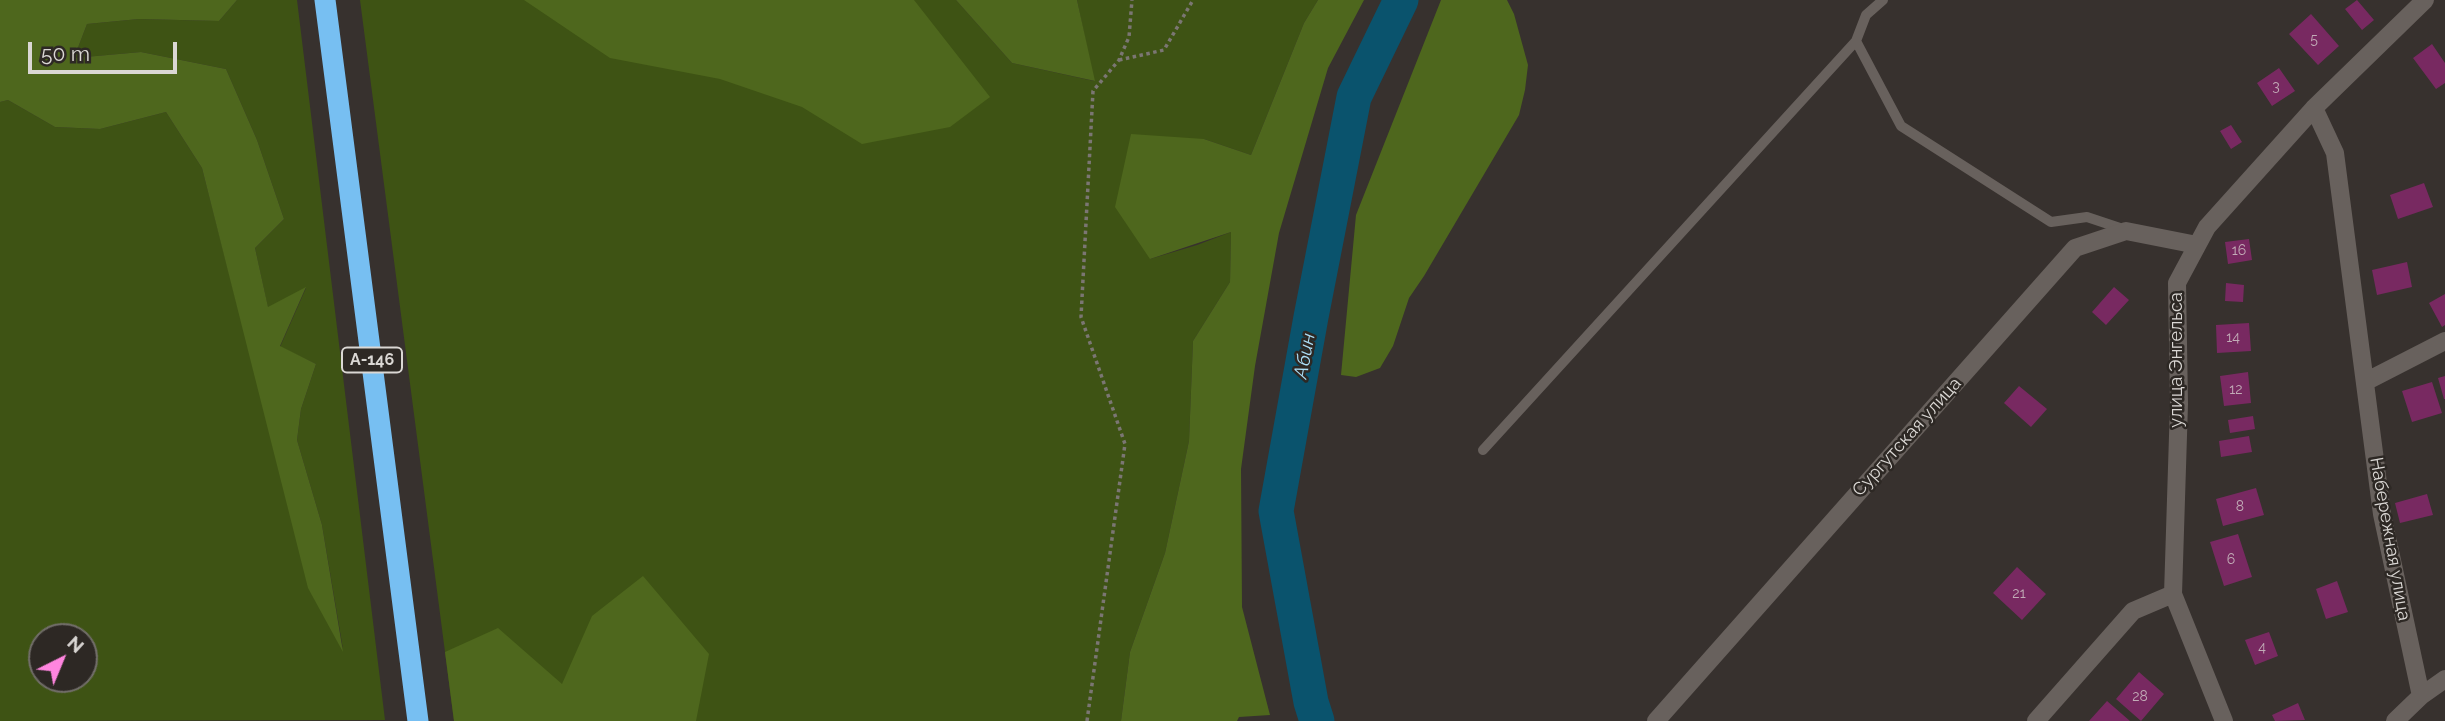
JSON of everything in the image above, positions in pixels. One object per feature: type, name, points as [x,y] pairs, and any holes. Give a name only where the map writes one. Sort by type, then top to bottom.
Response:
[{"type":"highway","name":"А-146","points":[[325,0],[418,721]]},
{"type":"street","name":"улица Энгельса","points":[[2224,721],[2173,594],[2179,404],[2177,283],[2207,227],[2314,108],[2425,0]]},
{"type":"street","name":"Набережная улица","points":[[2314,108],[2335,153],[2382,514],[2421,696]]},
{"type":"street","name":"Сургутская улица","points":[[1656,721],[2075,248],[2126,231],[2197,245]]},
{"type":"street","points":[[2365,382],[2445,341]]},
{"type":"street","points":[[2036,721],[2133,611],[2173,594]]},
{"type":"street","points":[[2403,718],[2421,696],[2445,680]]},
{"type":"lane","points":[[1483,450],[1856,41],[1866,15],[1883,0]]},
{"type":"lane","points":[[1856,41],[1901,126],[2051,222],[2087,217],[2126,231]]},
{"type":"path","points":[[1087,721],[1125,444],[1081,317],[1093,91],[1119,60],[1129,37],[1132,0]]},
{"type":"path","points":[[1119,60],[1164,50],[1193,0]]},
{"type":"green space","points":[[0,0],[237,0],[219,21],[139,19],[87,24],[74,58],[141,52],[226,69],[257,140],[284,219],[255,248],[268,307],[306,287],[280,346],[316,364],[301,409],[297,440],[322,525],[343,652],[308,588],[202,168],[166,112],[100,129],[55,127],[8,100],[0,102]]},
{"type":"green space","points":[[237,0],[297,0],[385,720],[0,721],[0,102],[8,100],[55,127],[100,129],[166,112],[202,168],[237,304],[343,649],[322,525],[297,440],[301,409],[316,364],[280,347],[306,288],[268,308],[255,248],[284,219],[257,140],[226,69],[141,52],[74,58],[87,24],[139,19],[219,21]]},
{"type":"green space","points":[[360,0],[956,0],[1012,63],[1094,81],[1077,0],[1318,0],[1304,23],[1251,155],[1204,139],[1150,259],[1231,232],[1230,282],[1193,341],[1189,441],[1165,553],[1130,652],[1121,721],[454,721]]},
{"type":"green space","points":[[524,0],[914,0],[990,97],[950,127],[862,144],[802,107],[720,79],[610,58]]},
{"type":"green space","points":[[956,0],[1077,0],[1095,81],[1012,63]]},
{"type":"green space","points":[[1318,0],[1364,0],[1328,68],[1279,233],[1255,366],[1241,469],[1242,607],[1270,715],[1239,717],[1237,721],[1121,721],[1130,652],[1165,553],[1189,441],[1193,341],[1230,282],[1231,232],[1150,259],[1115,207],[1131,134],[1204,139],[1251,155],[1304,23]]},
{"type":"green space","points":[[1441,0],[1507,0],[1514,14],[1528,65],[1519,115],[1409,298],[1393,346],[1380,368],[1356,377],[1341,375],[1356,215]]},
{"type":"green space","points":[[643,576],[709,654],[696,721],[454,721],[445,652],[498,628],[562,684],[592,616]]},
{"type":"building","points":[[2357,0],[2374,20],[2362,30],[2345,9]]},
{"type":"building","points":[[2311,14],[2339,46],[2318,65],[2289,34]]},
{"type":"building","points":[[2432,44],[2445,63],[2445,83],[2436,89],[2413,58]]},
{"type":"building","points":[[2279,68],[2295,91],[2272,106],[2257,83]]},
{"type":"building","points":[[2231,125],[2242,142],[2231,149],[2220,131]]},
{"type":"building","points":[[2424,183],[2433,207],[2398,219],[2390,195]]},
{"type":"building","points":[[2249,239],[2252,260],[2228,264],[2225,242]]},
{"type":"building","points":[[2407,262],[2412,287],[2377,295],[2372,270]]},
{"type":"building","points":[[2226,283],[2244,285],[2243,302],[2225,301]]},
{"type":"building","points":[[2114,287],[2129,300],[2106,325],[2092,312]]},
{"type":"building","points":[[2445,294],[2445,325],[2442,327],[2429,303]]},
{"type":"building","points":[[2249,323],[2251,351],[2217,353],[2216,325]]},
{"type":"building","points":[[2248,372],[2251,403],[2224,406],[2220,376]]},
{"type":"building","points":[[2445,376],[2445,399],[2444,399],[2438,378]]},
{"type":"building","points":[[2432,382],[2442,413],[2412,422],[2402,391]]},
{"type":"building","points":[[2019,386],[2047,409],[2031,427],[2004,403]]},
{"type":"building","points":[[2253,416],[2255,429],[2230,433],[2228,420]]},
{"type":"building","points":[[2249,436],[2252,452],[2221,457],[2219,441]]},
{"type":"building","points":[[2256,488],[2264,515],[2223,526],[2216,499]]},
{"type":"building","points":[[2427,494],[2433,515],[2400,523],[2395,503]]},
{"type":"building","points":[[2238,534],[2252,577],[2224,586],[2210,542]]},
{"type":"building","points":[[2017,567],[2046,594],[2022,620],[1993,593]]},
{"type":"building","points":[[2337,581],[2348,612],[2326,619],[2316,589]]},
{"type":"building","points":[[2269,632],[2278,656],[2255,665],[2245,640]]},
{"type":"building","points":[[2139,672],[2164,694],[2141,721],[2116,699]]},
{"type":"building","points":[[2107,701],[2130,721],[2089,721]]},
{"type":"building","points":[[2298,703],[2305,720],[2275,721],[2272,715]]},
{"type":"waterway","name":"Абин","points":[[1317,721],[1311,702],[1276,511],[1354,97],[1401,0]]}]
